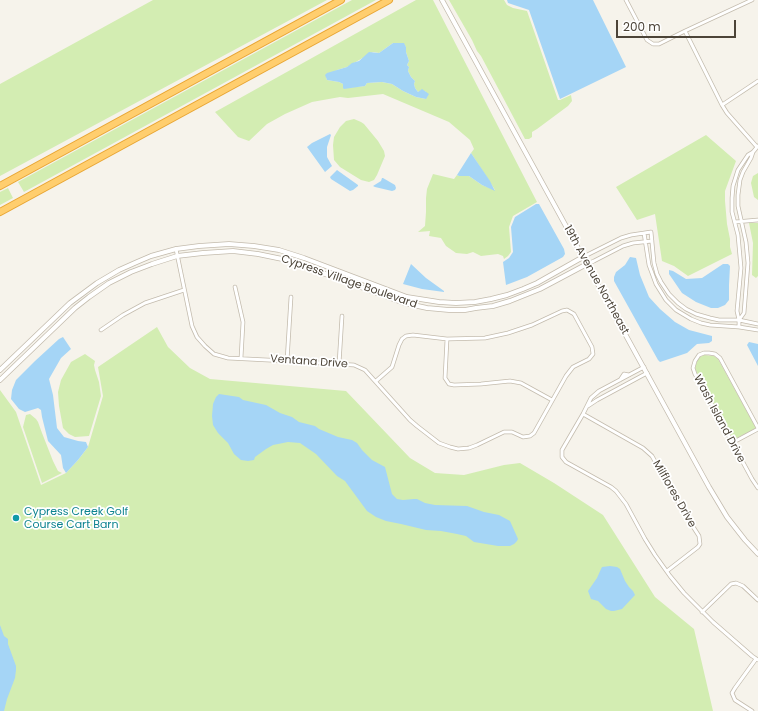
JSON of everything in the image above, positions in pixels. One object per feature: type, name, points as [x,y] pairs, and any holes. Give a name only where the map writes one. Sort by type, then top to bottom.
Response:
[{"type":"highway","points":[[0,186],[341,0]]},
{"type":"highway","points":[[0,212],[389,0]]},
{"type":"street","name":"19th Avenue Northeast","points":[[442,0],[709,487],[721,508],[758,554]]},
{"type":"street","points":[[626,0],[647,40],[653,44],[659,44],[752,0]]},
{"type":"street","points":[[685,31],[727,113],[758,146],[742,162],[735,179],[732,198],[732,212],[738,235],[741,268],[738,311],[740,320],[739,327]]},
{"type":"street","points":[[722,105],[758,81]]},
{"type":"street","points":[[740,320],[744,313],[748,263],[746,242],[738,206],[738,195],[740,180],[753,152]]},
{"type":"street","points":[[735,179],[740,180]]},
{"type":"street","points":[[735,222],[758,220]]},
{"type":"street","points":[[583,257],[621,238],[651,232],[654,263],[660,282],[678,303],[696,314],[710,318],[719,320],[740,320],[758,324]]},
{"type":"street","points":[[644,233],[649,265],[656,284],[662,295],[673,307],[684,315],[701,323],[758,330]]},
{"type":"street","points":[[587,264],[622,246],[652,241]]},
{"type":"street","name":"Cypress Village Boulevard","points":[[0,370],[70,303],[97,283],[119,270],[144,259],[176,249],[229,244],[280,250],[407,297],[456,303],[491,299],[517,291],[537,283],[583,257]]},
{"type":"street","name":"Ventana Drive","points":[[176,249],[192,326],[197,337],[214,354],[228,358],[354,365],[365,370],[417,426],[439,443],[458,449],[473,446],[504,432],[512,432],[523,437],[530,436],[534,433],[552,400]]},
{"type":"street","name":"Cypress Village Boulevard","points":[[0,380],[75,308],[89,297],[110,283],[131,272],[178,256],[233,251],[258,254],[287,260],[404,303],[427,308],[449,310],[464,310],[493,306],[510,301],[540,289],[587,264]]},
{"type":"street","points":[[235,287],[242,322],[241,358]]},
{"type":"street","points":[[101,330],[123,315],[145,303],[184,290]]},
{"type":"street","points":[[286,361],[291,297]]},
{"type":"street","points":[[376,381],[392,367],[399,344],[406,336],[413,335],[447,339],[485,338],[508,333],[532,325],[567,310],[574,314],[592,347],[593,354],[589,359],[573,367],[552,400],[521,383],[510,380],[481,384],[449,384],[445,378],[447,339]]},
{"type":"street","points":[[339,364],[342,316]]},
{"type":"street","name":"Wash Island Drive","points":[[758,428],[720,358],[715,354],[709,353],[699,355],[693,368],[695,374],[758,488]]},
{"type":"street","points":[[644,367],[630,375],[624,374],[620,380],[599,391],[591,398],[562,450],[562,457],[566,462],[616,491],[626,504],[645,539],[666,571],[684,593],[713,622],[757,659],[732,693],[734,700],[752,711]]},
{"type":"street","points":[[587,407],[647,373]]},
{"type":"street","points":[[620,380],[623,386]]},
{"type":"street","points":[[613,384],[616,390]]},
{"type":"street","name":"Milflores Drive","points":[[583,414],[643,448],[652,456],[683,511],[700,536],[700,544],[698,547],[666,571]]},
{"type":"street","points":[[732,443],[758,428]]},
{"type":"street","points":[[702,612],[731,584],[736,583],[743,586],[758,600]]},
{"type":"green space","points":[[153,0],[327,0],[0,176],[0,84]]},
{"type":"green space","points":[[352,0],[376,0],[24,192],[18,182]]},
{"type":"green space","points":[[416,0],[433,0],[537,202],[513,216],[509,227],[511,252],[504,259],[503,256],[498,254],[481,256],[473,252],[467,254],[456,253],[446,246],[441,238],[429,236],[430,231],[418,232],[425,226],[427,189],[433,174],[454,179],[457,175],[469,176],[482,185],[495,190],[471,153],[474,149],[470,140],[449,122],[383,94],[348,98],[340,97],[312,102],[285,114],[267,124],[249,141],[238,137],[215,112]],"holes":[[[393,43],[403,43],[406,47],[409,61],[407,65],[409,67],[408,71],[415,81],[415,88],[418,92],[422,90],[426,92],[426,99],[416,97],[392,84],[382,82],[367,83],[365,86],[343,88],[343,84],[327,80],[326,77],[337,70],[347,67],[373,52],[379,53]]]},
{"type":"green space","points":[[449,0],[504,0],[507,5],[513,8],[527,11],[558,100],[571,95],[572,101],[568,106],[532,132],[532,137],[529,139],[525,139],[481,56]]},
{"type":"green space","points":[[354,119],[364,124],[384,151],[385,156],[377,175],[374,180],[369,182],[361,180],[340,167],[334,160],[334,137],[346,121]]},
{"type":"green space","points":[[706,135],[736,161],[725,191],[727,224],[732,254],[688,276],[674,266],[662,261],[655,214],[637,220],[616,187]]},
{"type":"green space","points":[[758,173],[758,200],[754,197],[751,183],[753,176]]},
{"type":"green space","points":[[8,188],[13,198],[0,205],[0,192]]},
{"type":"green space","points":[[749,223],[758,223],[758,276],[756,278],[752,275],[753,243]]},
{"type":"green space","points":[[157,327],[168,347],[190,368],[210,379],[346,391],[410,458],[435,473],[464,475],[504,465],[520,463],[603,515],[655,597],[694,629],[713,711],[0,711],[0,390],[16,412],[41,485],[66,473],[88,447],[103,396],[98,367]]},
{"type":"green space","points":[[85,354],[95,361],[94,365],[101,396],[89,436],[75,437],[63,428],[58,392],[61,380],[71,362]]},
{"type":"green space","points":[[704,355],[714,356],[718,359],[756,428],[733,440],[695,368],[697,361]]},
{"type":"green space","points":[[30,414],[38,422],[53,461],[58,471],[62,473],[42,483],[23,427],[26,415]]},
{"type":"water","points":[[507,0],[593,0],[626,67],[560,99],[529,10],[508,3]]},
{"type":"water","points":[[393,43],[404,43],[409,61],[407,65],[409,67],[408,71],[415,81],[415,88],[418,92],[422,89],[429,94],[426,99],[416,97],[392,84],[382,82],[367,83],[365,86],[344,89],[343,84],[327,80],[325,75],[327,73],[347,67],[352,63],[359,61],[369,52],[379,53]]},
{"type":"water","points":[[330,134],[327,147],[327,157],[332,166],[325,172],[307,147]]},
{"type":"water","points":[[471,153],[495,191],[482,185],[469,176],[457,175]]},
{"type":"water","points":[[337,170],[358,186],[350,191],[331,179],[330,177]]},
{"type":"water","points":[[382,178],[395,185],[395,190],[392,191],[373,186],[381,181]]},
{"type":"water","points":[[536,204],[539,204],[564,249],[565,254],[563,257],[527,277],[506,285],[503,262],[509,258],[513,252],[511,227],[515,217]]},
{"type":"water","points":[[630,257],[636,258],[640,275],[649,297],[660,309],[675,322],[689,330],[712,336],[712,341],[709,343],[697,344],[687,353],[660,362],[658,360],[614,281],[616,272],[625,265]]},
{"type":"water","points":[[411,264],[444,292],[422,289],[403,284]]},
{"type":"water","points":[[723,264],[728,264],[730,266],[729,300],[725,305],[718,308],[711,308],[696,302],[682,293],[669,274],[669,270],[686,279],[702,278]]},
{"type":"water","points":[[63,337],[71,349],[61,358],[49,379],[53,395],[57,428],[64,437],[86,442],[88,447],[66,473],[63,468],[61,455],[48,441],[41,410],[38,408],[25,412],[19,409],[11,399],[12,390],[16,380],[59,339]]},
{"type":"water","points":[[749,342],[758,344],[758,366],[747,345]]},
{"type":"water","points":[[219,394],[239,397],[243,400],[266,405],[280,413],[292,417],[299,422],[315,426],[338,437],[352,440],[357,443],[372,460],[385,467],[392,494],[397,499],[417,499],[425,503],[435,505],[467,506],[499,515],[510,521],[518,539],[510,546],[498,546],[474,542],[466,536],[441,531],[426,530],[386,521],[376,517],[367,511],[345,481],[337,476],[316,454],[300,443],[288,442],[273,445],[255,457],[254,460],[241,460],[234,454],[228,443],[218,433],[213,425],[213,404]]},
{"type":"water","points":[[610,566],[620,569],[625,581],[635,595],[622,609],[614,611],[606,609],[598,601],[591,599],[588,591],[597,578],[602,567]]},
{"type":"water","points":[[0,625],[4,636],[8,639],[8,644],[16,666],[15,678],[4,711],[0,711]]},
{"type":"place","name":"Cypress Creek Golf Course Cart Barn","points":[[16,518]]}]
